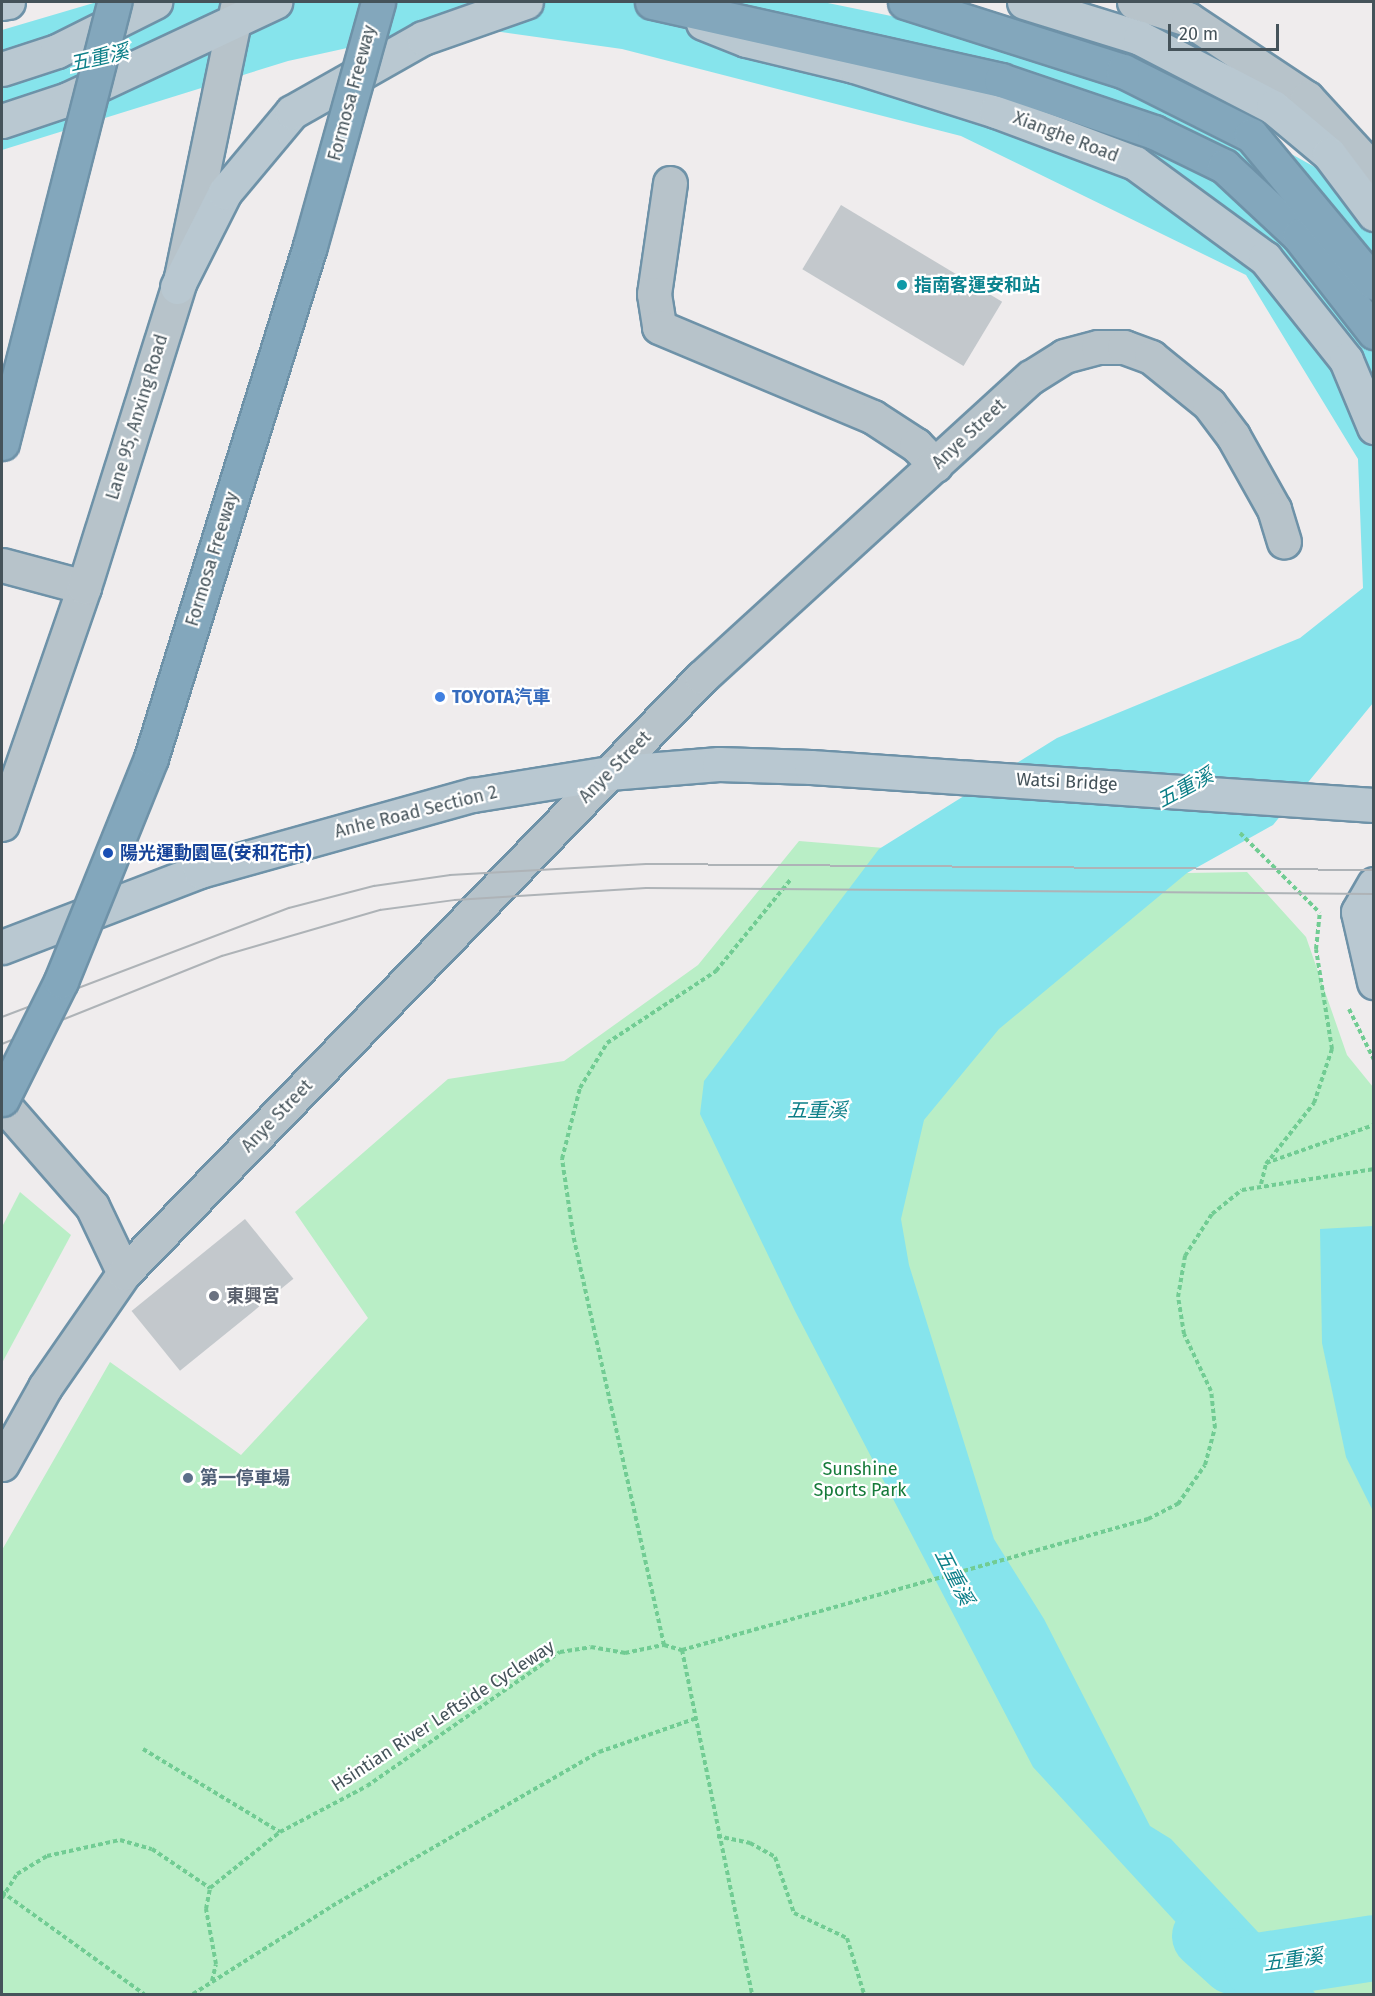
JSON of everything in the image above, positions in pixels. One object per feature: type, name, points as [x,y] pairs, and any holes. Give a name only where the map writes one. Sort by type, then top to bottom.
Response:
[{"type":"highway","points":[[2,443],[114,2]]},
{"type":"highway","name":"Formosa Freeway","points":[[2,1101],[61,981],[151,758],[310,246],[378,2]]},
{"type":"highway","points":[[651,2],[1001,80],[1110,114],[1224,166],[1313,230],[1374,283]]},
{"type":"highway","points":[[905,2],[1175,93],[1251,135],[1313,230],[1374,332]]},
{"type":"main road","points":[[2,3],[8,2]]},
{"type":"main road","points":[[2,69],[57,51],[155,2]]},
{"type":"main road","points":[[2,121],[68,99],[175,46],[236,10],[275,2]]},
{"type":"main road","points":[[177,287],[225,192],[292,112],[423,38],[526,2]]},
{"type":"main road","name":"Xianghe Road","points":[[651,2],[746,40],[854,66],[985,107],[1135,164],[1265,258],[1346,360],[1374,427]]},
{"type":"main road","points":[[1024,2],[1140,38],[1273,107],[1329,154],[1374,214]]},
{"type":"main road","name":"Anhe Road Section 2","points":[[2,947],[200,871],[473,795],[609,772],[719,764],[811,767]]},
{"type":"main road","name":"Watsi Bridge","points":[[811,767],[1366,804]]},
{"type":"main road","points":[[1374,884],[1358,912],[1374,982]]},
{"type":"street","points":[[1134,2],[1188,19],[1307,98],[1374,171]]},
{"type":"street","name":"Lane 95, Anxing Road","points":[[2,824],[84,587],[177,287],[236,10]]},
{"type":"street","points":[[670,183],[654,294],[659,327],[873,417],[916,445],[935,465]]},
{"type":"street","name":"Anye Street","points":[[2,1464],[45,1386],[124,1273],[702,677],[1031,377],[1064,356],[1124,347],[1178,374],[1209,404],[1256,474],[1284,542]]},
{"type":"street","points":[[2,565],[84,587]]},
{"type":"street","points":[[2,1101],[92,1206],[124,1273]]},
{"type":"path","points":[[1240,833],[1320,913],[1316,950],[1332,1049],[1314,1103],[1266,1164],[1261,1184]]},
{"type":"path","points":[[664,1645],[573,1234],[562,1159],[580,1088],[607,1043],[716,971],[790,879]]},
{"type":"path","points":[[1266,1164],[1374,1125]]},
{"type":"path","points":[[752,1995],[716,1836],[682,1650],[1116,1527],[1178,1504],[1205,1465],[1214,1419],[1211,1391],[1184,1334],[1178,1297],[1185,1256],[1212,1214],[1242,1190],[1261,1184],[1374,1169]]},
{"type":"path","name":"Hsintian River Leftside Cycleway","points":[[210,1888],[280,1832],[367,1786],[560,1652],[591,1647],[625,1653],[664,1645],[682,1650]]},
{"type":"path","points":[[193,1995],[212,1981],[599,1752],[694,1719]]},
{"type":"path","points":[[143,1749],[280,1832]]},
{"type":"path","points":[[716,1836],[750,1843],[775,1857],[794,1913],[847,1938],[864,1995]]},
{"type":"path","points":[[2,1899],[3,1892],[17,1874],[47,1856],[120,1840],[152,1849],[210,1888],[206,1909],[216,1964],[212,1981]]},
{"type":"path","points":[[3,1892],[144,1995]]},
{"type":"green space","name":"Sunshine Sports Park","points":[[799,841],[1187,873],[1247,872],[1306,937],[1347,1055],[1373,1087],[1373,1994],[2,1994],[2,1550],[110,1362],[241,1455],[368,1318],[295,1212],[448,1079],[564,1061],[698,965]]},
{"type":"green space","points":[[20,1192],[71,1235],[2,1363],[2,1227]]},
{"type":"water","name":"五重溪","points":[[97,2],[823,2],[1130,65],[1360,192],[1373,211],[1373,703],[1273,825],[1187,873],[999,1029],[924,1120],[901,1219],[909,1265],[994,1539],[1044,1619],[1150,1826],[1171,1839],[1316,1994],[1242,1994],[1033,1767],[795,1311],[700,1114],[704,1081],[879,849],[1057,738],[1300,638],[1363,588],[1358,459],[1246,275],[961,136],[622,49],[452,25],[288,61],[2,150],[2,30]]},
{"type":"water","points":[[1374,1226],[1373,1511],[1346,1457],[1322,1343],[1320,1229]]},
{"type":"building","name":"指南客運安和站","points":[[841,205],[1002,302],[964,366],[802,269]]},
{"type":"building","name":"東興宮","points":[[245,1219],[293,1279],[180,1371],[132,1311]]},
{"type":"waterway","name":"五重溪","points":[[1205,1936],[1233,1961],[1257,1966],[1374,1948]]},
{"type":"tram line","points":[[2,1017],[289,908],[374,886],[450,875],[646,864],[1374,870]]},
{"type":"tram line","points":[[2,1044],[222,956],[380,910],[455,900],[646,888],[1374,894]]},
{"type":"place","name":"指南客運安和站","points":[[902,285]]},
{"type":"place","name":"TOYOTA汽車","points":[[440,697]]},
{"type":"place","name":"陽光運動園區(安和花市)","points":[[108,853]]},
{"type":"place","name":"東興宮","points":[[214,1296]]},
{"type":"place","name":"第一停車場","points":[[188,1478]]}]
